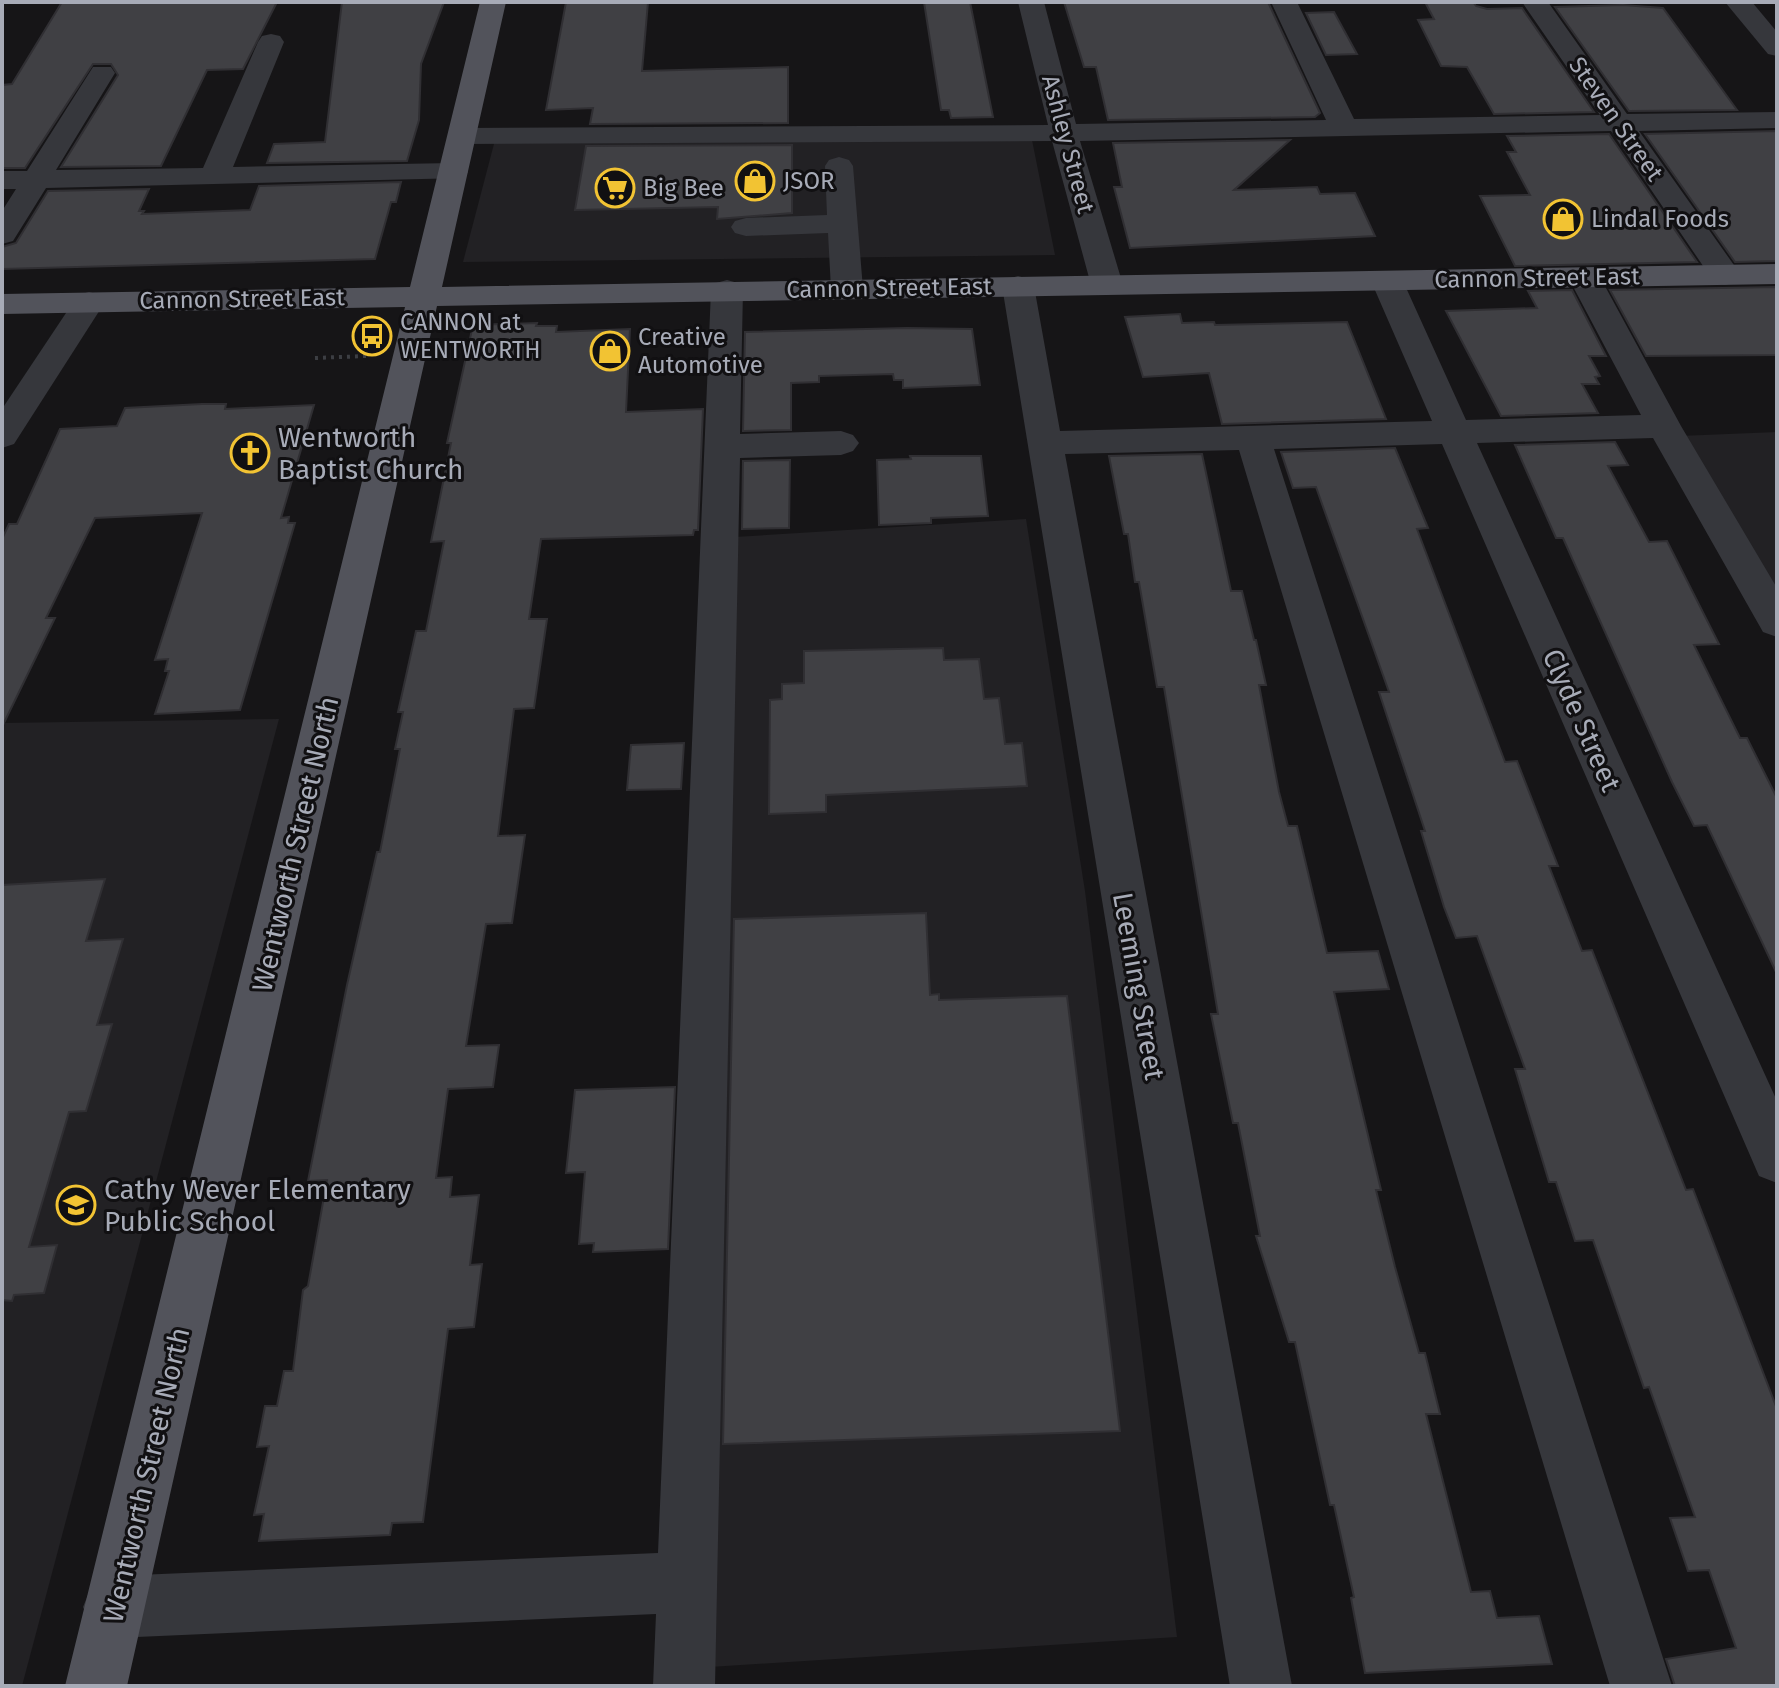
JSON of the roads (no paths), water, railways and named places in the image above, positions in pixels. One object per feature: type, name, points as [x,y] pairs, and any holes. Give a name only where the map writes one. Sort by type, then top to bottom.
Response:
[{"type":"main road","name":"Wentworth Street North","points":[[96,1686],[493,2]]},
{"type":"main road","name":"Cannon Street East","points":[[2,304],[1777,274]]},
{"type":"street","name":"Ashley Street","points":[[1031,2],[1107,285]]},
{"type":"street","points":[[1284,2],[1344,128]]},
{"type":"street","name":"Steven Street","points":[[1535,2],[1725,275]]},
{"type":"street","points":[[1738,2],[1777,48]]},
{"type":"street","points":[[214,177],[271,42]]},
{"type":"street","points":[[2,235],[102,73]]},
{"type":"street","points":[[2,180],[214,177],[458,154],[1064,133],[1777,120]]},
{"type":"street","points":[[839,166],[847,289]]},
{"type":"street","points":[[746,227],[843,223]]},
{"type":"street","points":[[1584,277],[1664,426],[1777,622]]},
{"type":"street","name":"Clyde Street","points":[[1387,281],[1777,1158]]},
{"type":"street","name":"Leeming Street","points":[[1018,286],[1261,1686]]},
{"type":"street","points":[[684,1686],[727,290]]},
{"type":"street","points":[[2,436],[89,302]]},
{"type":"street","points":[[1044,443],[1664,426]]},
{"type":"street","points":[[1253,439],[1641,1686]]},
{"type":"street","points":[[721,447],[841,443]]},
{"type":"street","points":[[114,1607],[688,1582]]},
{"type":"place","name":"JSOR","points":[[755,181]]},
{"type":"place","name":"Big Bee","points":[[615,188]]},
{"type":"place","name":"Lindal Foods","points":[[1563,219]]},
{"type":"place","name":"CANNON at WENTWORTH","points":[[372,336]]},
{"type":"place","name":"Creative Automotive","points":[[610,351]]},
{"type":"place","name":"Wentworth Baptist Church","points":[[250,453]]},
{"type":"place","name":"Cathy Wever Elementary Public School","points":[[76,1205]]}]
